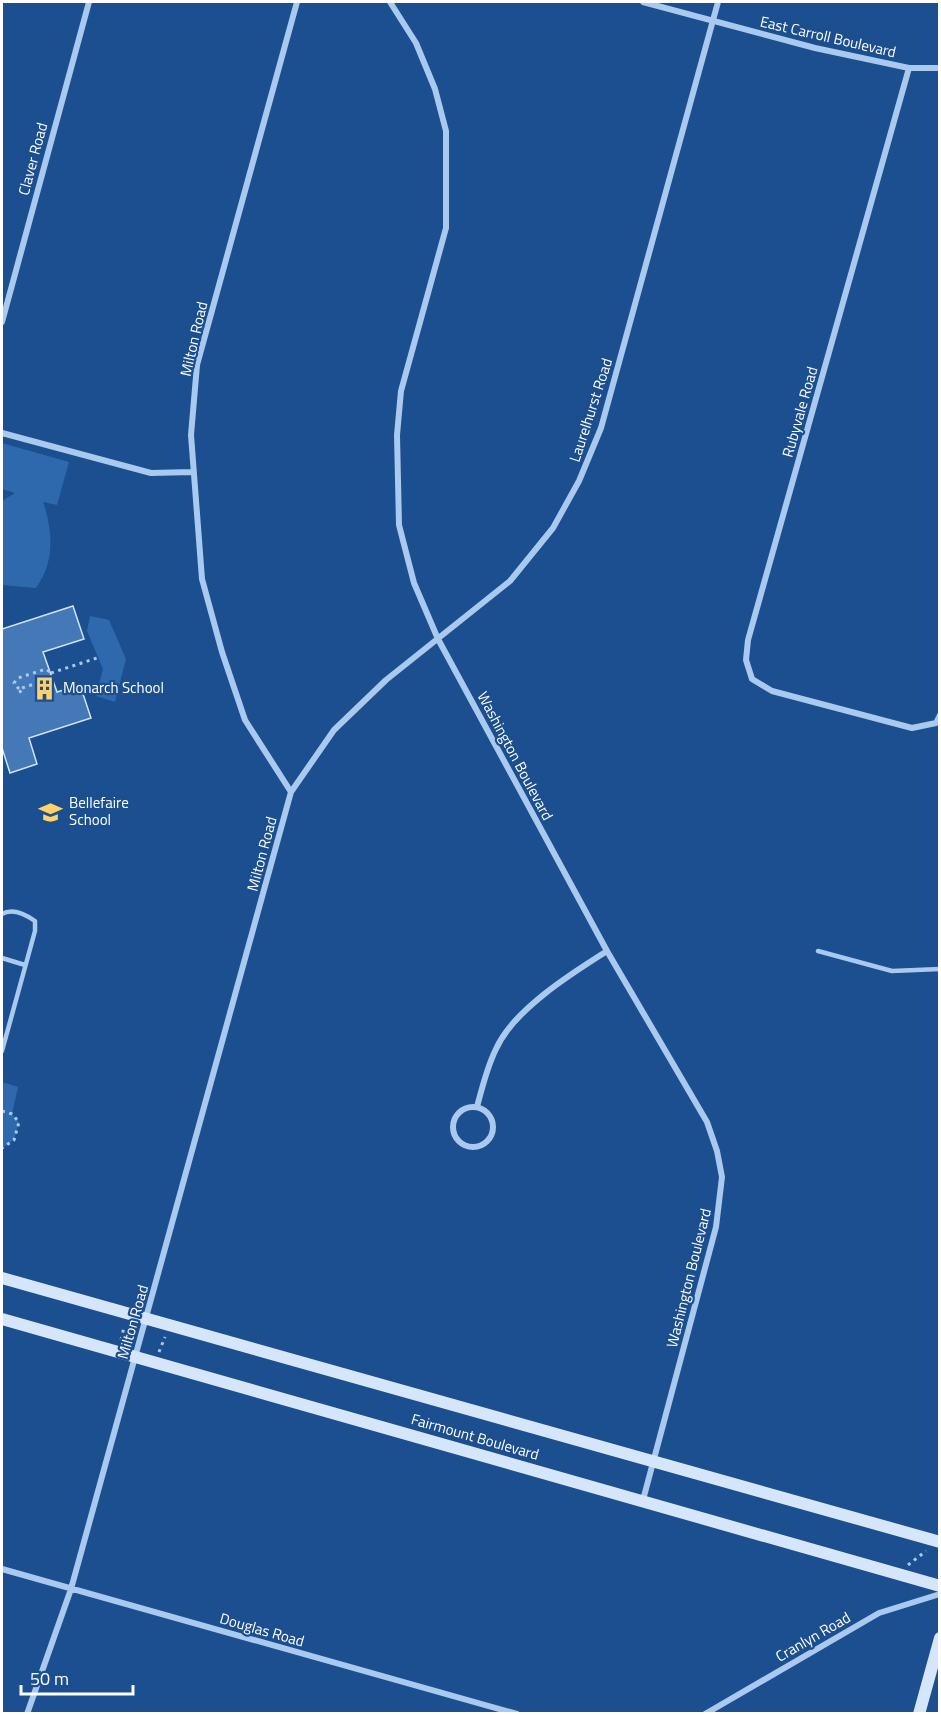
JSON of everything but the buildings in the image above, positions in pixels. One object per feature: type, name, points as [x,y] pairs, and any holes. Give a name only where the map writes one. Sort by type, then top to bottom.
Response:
[{"type":"main road","name":"Fairmount Boulevard","points":[[2,1278],[939,1542]]},
{"type":"main road","name":"Fairmount Boulevard","points":[[2,1320],[643,1500],[939,1586]]},
{"type":"main road","points":[[919,1713],[939,1638]]},
{"type":"street","name":"Claver Road","points":[[2,322],[89,2]]},
{"type":"street","name":"Milton Road","points":[[27,1713],[71,1589],[291,792],[245,720],[222,652],[202,579],[192,472],[191,435],[197,365],[297,2]]},
{"type":"street","name":"Washington Boulevard","points":[[390,2],[416,43],[435,89],[446,131],[446,228],[401,391],[397,435],[399,525],[414,583],[438,639],[607,951],[707,1122],[717,1151],[722,1177],[716,1227],[643,1500]]},
{"type":"street","name":"East Carroll Boulevard","points":[[643,2],[815,48],[909,68],[939,68]]},
{"type":"street","name":"Laurelhurst Road","points":[[291,792],[334,730],[386,680],[510,581],[553,528],[579,481],[601,428],[718,2]]},
{"type":"street","name":"Rubyvale Road","points":[[909,68],[748,640],[746,660],[752,679],[772,691],[912,728],[936,723],[939,715]]},
{"type":"street","points":[[2,433],[151,473],[192,472]]},
{"type":"street","points":[[477,1107],[496,1047],[520,1017],[557,982],[607,951]]},
{"type":"street","points":[[477,1107],[483,1109],[492,1119],[493,1132],[486,1143],[480,1146],[467,1146],[456,1138],[455,1119],[464,1109],[477,1107]]},
{"type":"street","name":"Douglas Road","points":[[2,1569],[517,1713]]},
{"type":"street","name":"Cranlyn Road","points":[[705,1713],[879,1613],[939,1594]]},
{"type":"lane","points":[[2,914],[12,911],[27,915],[35,921],[35,931],[2,1051]]},
{"type":"lane","points":[[819,951],[892,971],[939,969]]},
{"type":"lane","points":[[2,958],[25,965]]},
{"type":"path","points":[[51,673],[97,658]]},
{"type":"path","points":[[46,669],[51,673],[50,679],[20,691],[14,683],[18,678],[46,669]]},
{"type":"path","points":[[2,1111],[12,1114],[19,1122],[15,1140],[2,1148]]},
{"type":"path","points":[[121,1342],[124,1327]]},
{"type":"path","points":[[159,1353],[165,1337]]},
{"type":"path","points":[[907,1565],[928,1550]]},
{"type":"shaded area","points":[[2,443],[69,462],[57,505],[43,502],[49,524],[50,546],[47,568],[36,588],[2,585],[2,501],[15,493],[2,489]]},
{"type":"shaded area","points":[[90,616],[109,620],[126,659],[115,702],[96,696],[103,669],[87,631]]},
{"type":"shaded area","points":[[2,1082],[18,1087],[12,1114],[19,1122],[14,1140],[2,1148]]},
{"type":"place","name":"Monarch School","points":[[45,688]]},
{"type":"place","name":"Bellefaire School","points":[[51,812]]}]
